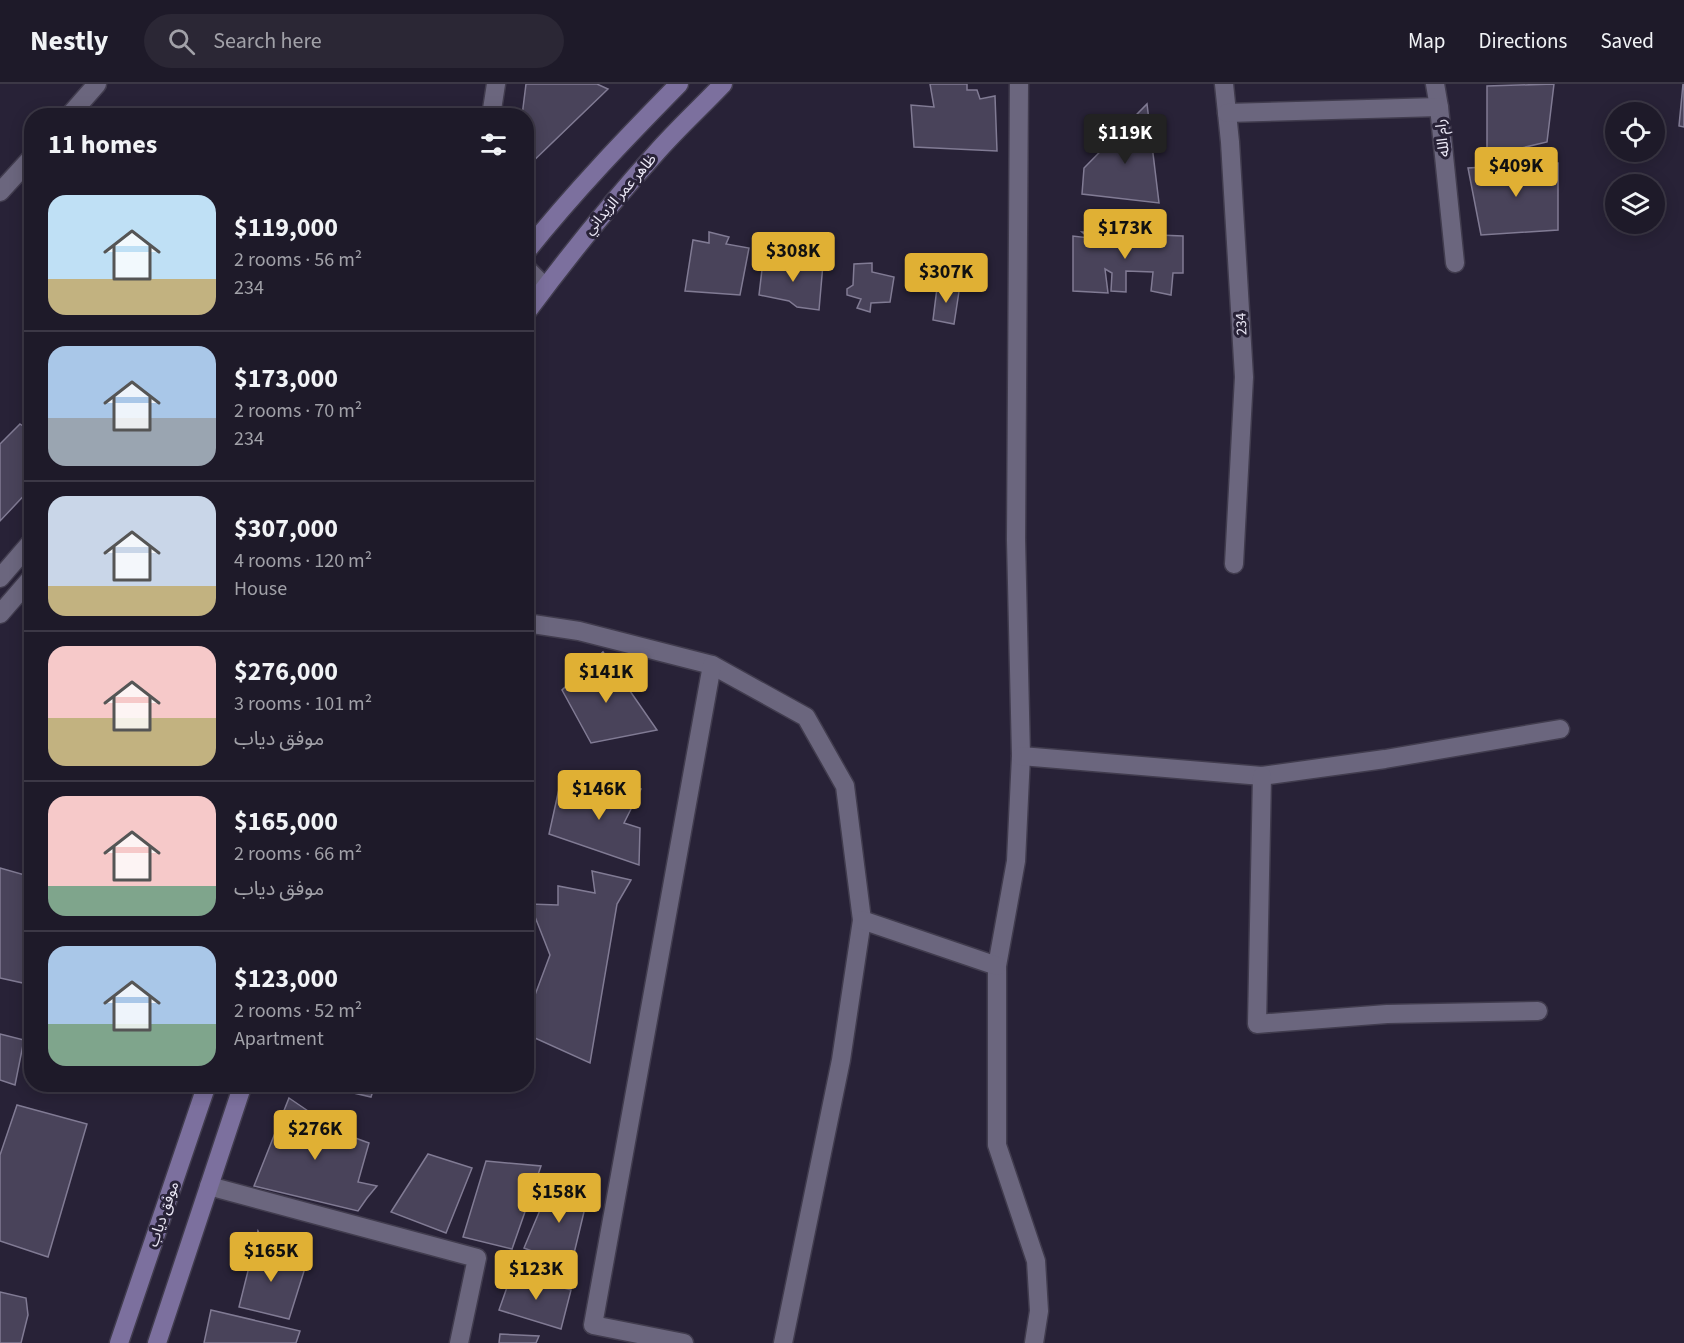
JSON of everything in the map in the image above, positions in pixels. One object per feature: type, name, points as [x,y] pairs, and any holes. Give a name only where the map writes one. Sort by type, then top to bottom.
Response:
[{"type":"main road","points":[[534,242],[561,208],[679,84]]},
{"type":"main road","name":"ظاهر عمر الزيداني","points":[[534,302],[580,240],[657,152],[723,84]]},
{"type":"main road","name":"موفق دياب","points":[[119,1343],[204,1092]]},
{"type":"main road","points":[[157,1343],[240,1092]]},
{"type":"street","points":[[76,108],[98,84]]},
{"type":"street","points":[[492,108],[496,84]]},
{"type":"street","points":[[1019,84],[1016,540],[1021,756],[1016,861],[997,966],[997,1145],[1036,1262],[1039,1311],[1034,1343]]},
{"type":"street","name":"234","points":[[1224,84],[1230,142],[1244,377],[1234,564]]},
{"type":"street","name":"رام الله","points":[[1435,84],[1455,263]]},
{"type":"street","points":[[1227,113],[1439,107]]},
{"type":"street","points":[[0,192],[24,166]]},
{"type":"street","points":[[534,276],[545,287]]},
{"type":"street","points":[[0,578],[24,550]]},
{"type":"street","points":[[0,614],[24,586]]},
{"type":"street","points":[[534,625],[579,631],[712,665],[806,717],[845,786],[862,920],[841,1060],[783,1343]]},
{"type":"street","points":[[684,1343],[593,1325],[712,665]]},
{"type":"street","points":[[1021,756],[1262,776],[1385,759],[1560,729]]},
{"type":"street","points":[[1262,776],[1257,1024],[1387,1014],[1538,1011]]},
{"type":"street","points":[[862,920],[997,966]]},
{"type":"street","points":[[209,1186],[477,1258],[459,1343]]},
{"type":"building","points":[[526,84],[597,84],[608,89],[534,160],[534,108],[523,108]]},
{"type":"building","points":[[930,84],[967,84],[967,90],[977,90],[980,99],[995,96],[997,151],[914,147],[911,105],[934,107]]},
{"type":"building","points":[[1554,84],[1547,142],[1487,156],[1487,86]]},
{"type":"building","points":[[1684,84],[1684,127],[1679,126]]},
{"type":"building","points":[[1147,104],[1159,203],[1082,194],[1084,168]]},
{"type":"building","points":[[1558,163],[1558,230],[1481,235],[1468,168]]},
{"type":"building","points":[[709,232],[729,237],[726,244],[749,248],[740,295],[685,291],[693,240],[709,243]]},
{"type":"building","points":[[1082,232],[1183,236],[1183,273],[1173,273],[1171,295],[1151,291],[1153,272],[1126,271],[1126,292],[1111,291],[1112,273],[1105,269],[1108,293],[1073,291],[1073,236],[1089,238]]},
{"type":"building","points":[[763,261],[823,264],[819,310],[797,307],[789,301],[759,295]]},
{"type":"building","points":[[872,263],[872,272],[894,277],[890,302],[871,303],[870,312],[857,308],[861,299],[847,295],[847,289],[853,285],[854,264]]},
{"type":"building","points":[[960,285],[954,324],[933,320],[937,288]]},
{"type":"building","points":[[20,424],[24,427],[24,496],[0,521],[0,444]]},
{"type":"building","points":[[603,652],[657,730],[591,743],[562,690]]},
{"type":"building","points":[[598,780],[641,789],[624,823],[640,828],[639,865],[549,834],[559,789],[591,799]]},
{"type":"building","points":[[0,868],[24,875],[24,979],[23,983],[0,978]]},
{"type":"building","points":[[592,871],[631,880],[617,904],[590,1063],[534,1038],[534,998],[550,955],[534,914],[534,904],[558,905],[558,886],[595,893]]},
{"type":"building","points":[[0,1034],[24,1040],[15,1085],[0,1080]]},
{"type":"building","points":[[349,1092],[373,1092],[371,1097]]},
{"type":"building","points":[[289,1098],[339,1132],[369,1143],[358,1182],[377,1186],[358,1211],[254,1186]]},
{"type":"building","points":[[17,1105],[87,1124],[48,1257],[0,1241],[0,1155]]},
{"type":"building","points":[[428,1154],[472,1168],[446,1233],[391,1212]]},
{"type":"building","points":[[486,1161],[541,1166],[512,1249],[463,1237]]},
{"type":"building","points":[[551,1184],[589,1191],[571,1266],[524,1248]]},
{"type":"building","points":[[258,1231],[267,1249],[305,1268],[289,1319],[239,1307]]},
{"type":"building","points":[[512,1273],[571,1290],[561,1329],[499,1310]]},
{"type":"building","points":[[0,1292],[26,1298],[28,1315],[21,1343],[0,1343]]},
{"type":"building","points":[[211,1310],[300,1331],[296,1343],[204,1343]]},
{"type":"building","points":[[500,1334],[539,1336],[536,1343],[499,1343]]}]
